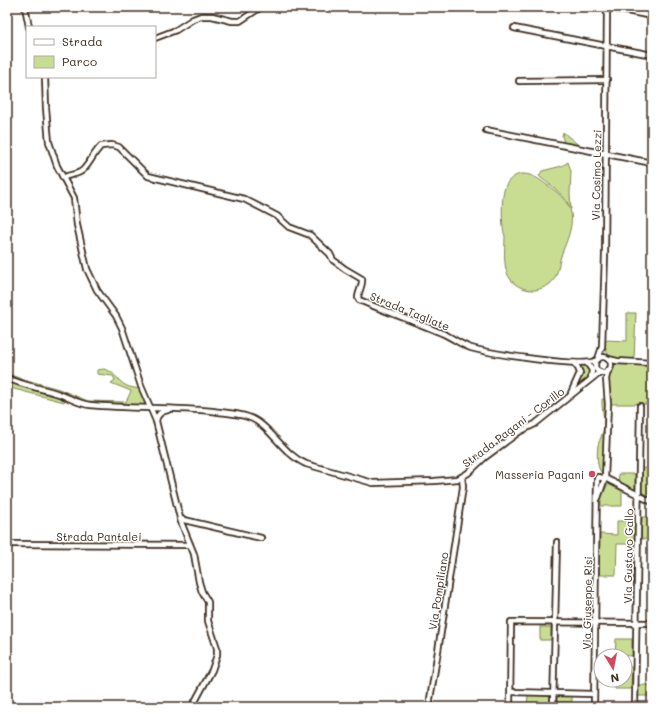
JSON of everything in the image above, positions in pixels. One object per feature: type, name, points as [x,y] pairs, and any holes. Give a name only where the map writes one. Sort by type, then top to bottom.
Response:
[{"type":"street","points":[[25,7],[29,26]]},
{"type":"street","points":[[156,38],[176,30],[193,19],[201,16],[212,16],[232,21],[240,21],[261,7]]},
{"type":"street","points":[[607,7],[652,16]]},
{"type":"street","name":"Via Cosimo Lezzi","points":[[597,359],[601,352],[602,343],[607,7]]},
{"type":"street","points":[[514,28],[652,56]]},
{"type":"street","points":[[45,78],[49,142],[63,178],[74,198],[77,225],[87,269],[97,290],[116,316],[122,328],[141,386],[156,421],[180,519],[190,544],[202,592],[208,602],[208,621],[217,652],[212,670],[192,707]]},
{"type":"street","points":[[519,81],[607,80]]},
{"type":"street","points":[[486,130],[652,163]]},
{"type":"street","name":"Strada Tagliate","points":[[63,178],[83,170],[101,146],[112,145],[119,147],[148,176],[244,199],[277,216],[289,227],[310,235],[330,254],[333,260],[362,279],[363,283],[358,295],[359,300],[449,336],[470,348],[522,357],[574,363],[594,362],[597,359]]},
{"type":"street","name":"Via Cosimo Lezzi","points":[[602,343],[607,358]]},
{"type":"street","points":[[597,359],[602,357],[617,361],[652,363]]},
{"type":"street","points":[[607,358],[611,364]]},
{"type":"street","name":"Strada Pagani - Corillo","points":[[591,378],[595,373],[597,359]]},
{"type":"street","points":[[608,370],[611,364],[617,361]]},
{"type":"street","points":[[570,395],[580,373],[574,363]]},
{"type":"street","points":[[587,363],[592,370],[591,378]]},
{"type":"street","points":[[596,367],[601,372]]},
{"type":"street","name":"Strada Pagani - Corillo","points":[[7,378],[19,383],[59,394],[86,405],[176,408],[234,414],[254,419],[297,460],[306,464],[373,483],[434,481],[462,477],[500,445],[519,432],[535,424],[591,378],[608,370]]},
{"type":"street","name":"Via Giuseppe Risi","points":[[597,500],[606,478],[608,404],[606,382],[608,370]]},
{"type":"street","name":"Via Giuseppe Risi","points":[[601,372],[606,382]]},
{"type":"street","name":"Via Gustavo Gallo","points":[[635,707],[640,406]]},
{"type":"street","points":[[156,421],[156,417],[160,413],[176,408]]},
{"type":"street","name":"Via Giuseppe Risi","points":[[594,707],[596,623],[596,484],[598,476],[606,478]]},
{"type":"street","name":"Via Pompiliano","points":[[430,707],[463,487],[462,477]]},
{"type":"street","points":[[606,478],[652,502]]},
{"type":"street","points":[[180,519],[261,538]]},
{"type":"street","points":[[553,707],[557,542]]},
{"type":"street","name":"Strada Pantalei","points":[[7,544],[190,544]]},
{"type":"street","points":[[510,707],[511,622],[652,623]]},
{"type":"street","points":[[511,692],[594,694]]},
{"type":"green space","points":[[563,132],[582,148],[564,143],[562,136]]},
{"type":"green space","points":[[568,162],[571,171],[571,209],[562,195],[539,176],[542,171],[562,166]]},
{"type":"green space","points":[[520,174],[528,174],[535,177],[554,190],[566,202],[570,209],[571,215],[571,227],[555,278],[548,285],[536,290],[529,290],[516,285],[508,276],[505,265],[505,236],[502,212],[503,194],[509,181]]},
{"type":"green space","points":[[627,313],[636,313],[634,360],[613,358],[607,352],[606,347],[605,340],[627,341]]},
{"type":"green space","points":[[615,364],[652,365],[652,404],[611,404],[608,375]]},
{"type":"green space","points":[[579,365],[587,366],[590,370],[590,376],[575,388],[581,374],[581,368]]},
{"type":"green space","points":[[104,369],[113,374],[125,385],[141,389],[148,406],[85,404],[7,377],[7,373],[59,389],[88,401],[126,402],[131,391],[111,383],[115,380],[113,376],[97,374],[97,370]]},
{"type":"green space","points":[[7,379],[56,395],[77,404],[14,389],[7,385]]},
{"type":"green space","points":[[602,399],[604,399],[606,403],[603,474],[599,469],[597,456],[598,445],[604,427]]},
{"type":"green space","points":[[642,468],[652,469],[652,498],[642,493]]},
{"type":"green space","points":[[618,474],[635,474],[635,490],[619,481]]},
{"type":"green space","points":[[608,484],[622,491],[622,506],[601,506],[601,498]]},
{"type":"green space","points":[[642,517],[652,517],[652,539],[641,539]]},
{"type":"green space","points":[[617,521],[635,521],[634,544],[617,544],[616,575],[599,575],[600,534],[617,535]]},
{"type":"green space","points":[[540,627],[551,627],[551,640],[540,640]]},
{"type":"green space","points":[[616,639],[632,639],[632,648],[615,648]]},
{"type":"green space","points":[[639,685],[652,685],[652,696],[638,696]]},
{"type":"green space","points":[[615,688],[631,688],[631,689]]},
{"type":"green space","points":[[528,695],[550,695],[550,707],[527,707]]},
{"type":"green space","points":[[557,695],[572,696],[572,702],[557,702]]},
{"type":"place","name":"Masseria Pagani","points":[[592,474]]}]
